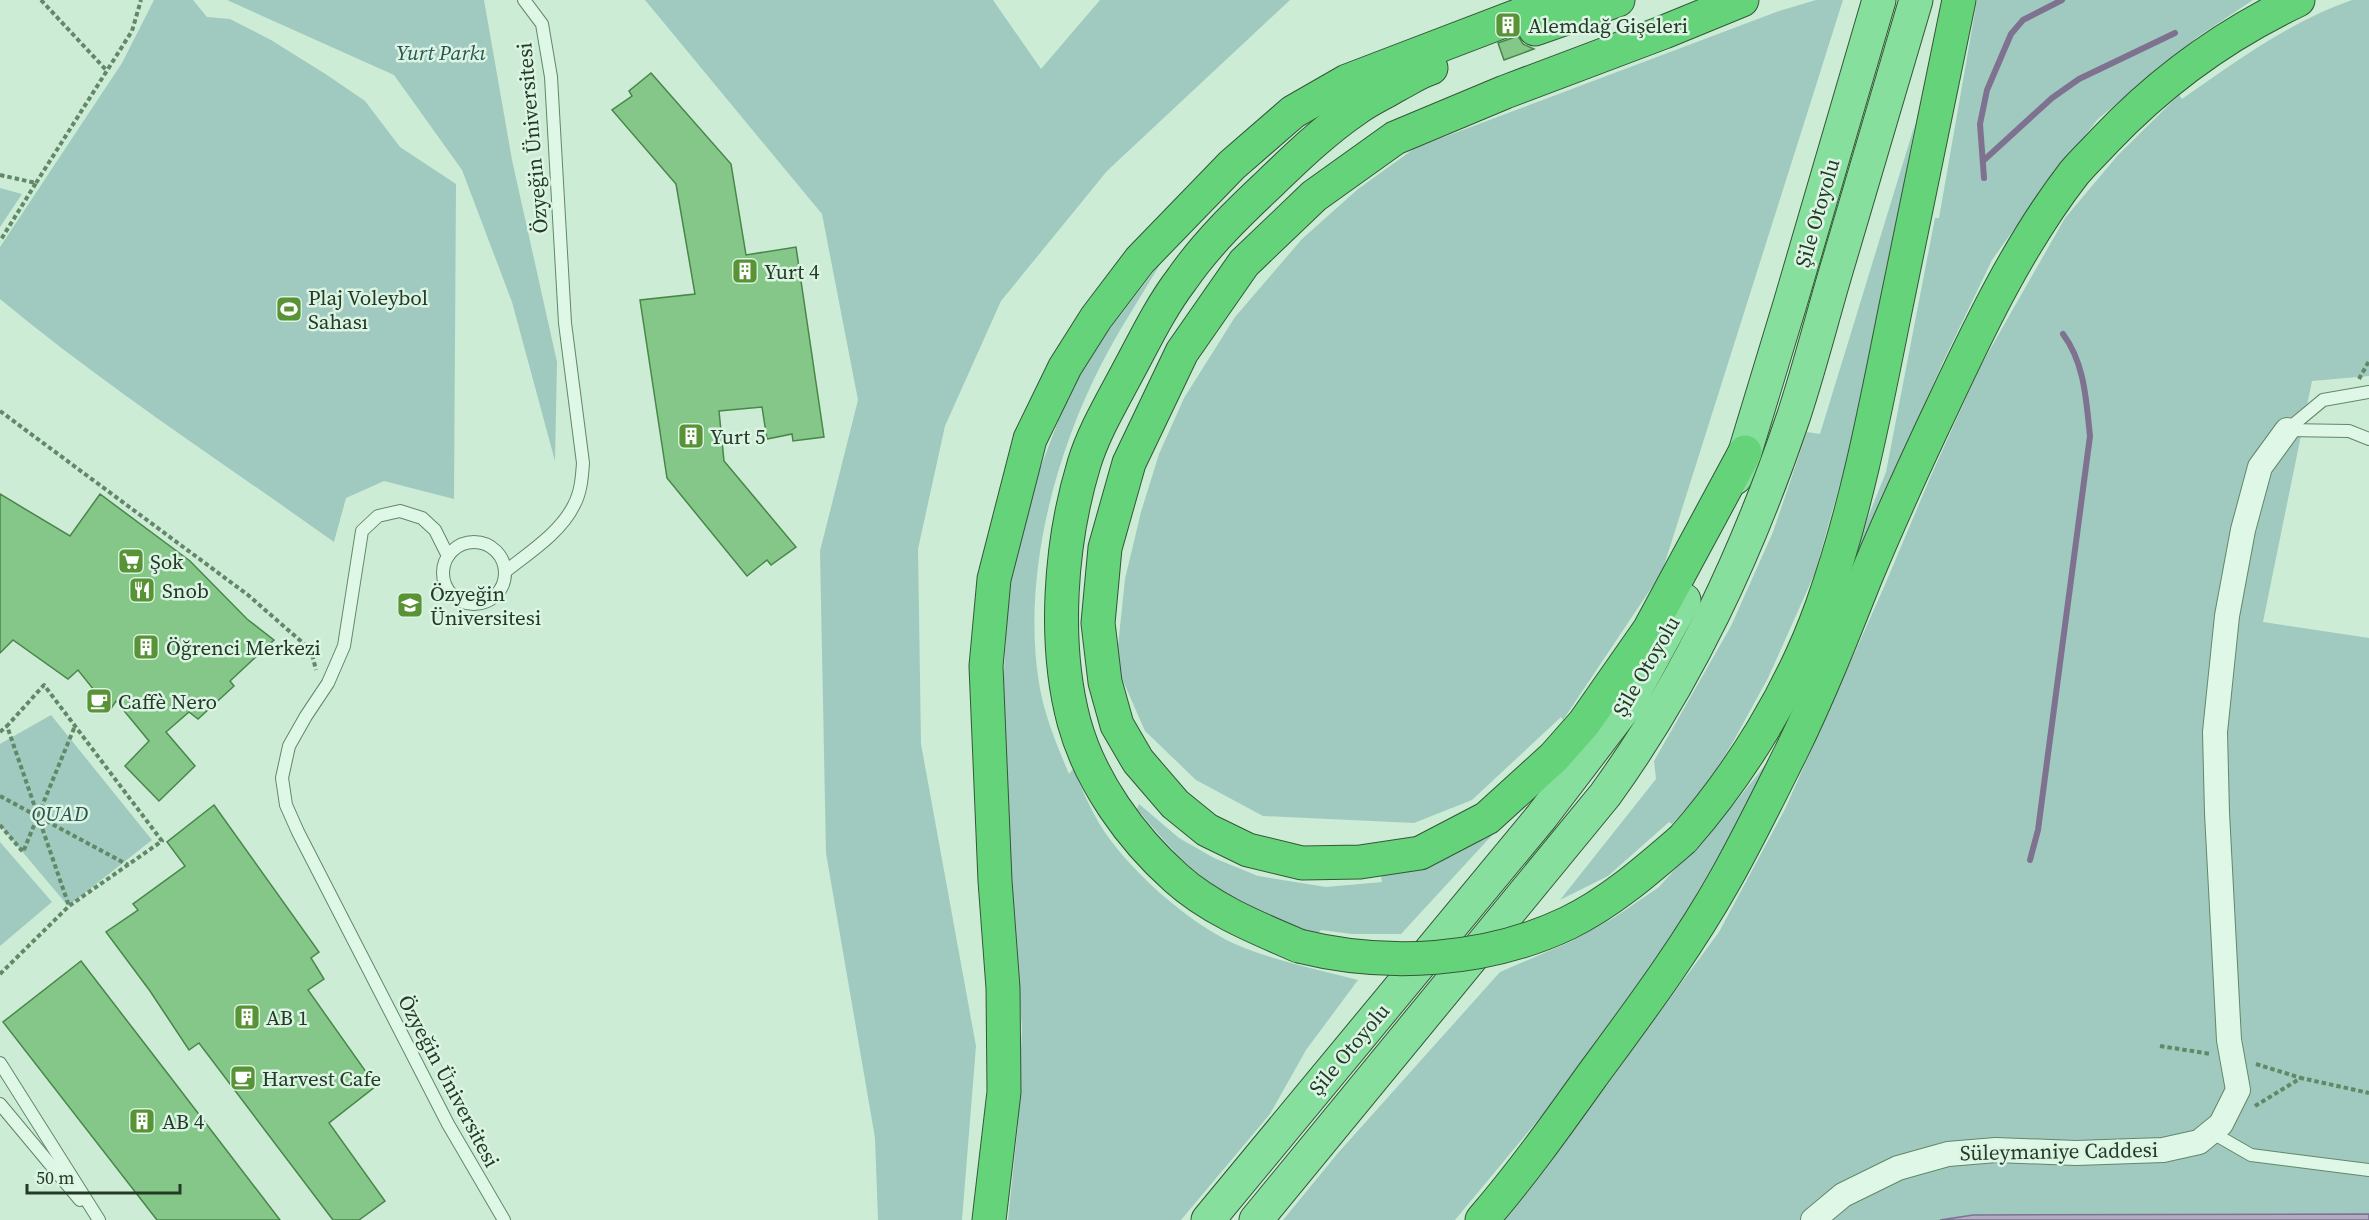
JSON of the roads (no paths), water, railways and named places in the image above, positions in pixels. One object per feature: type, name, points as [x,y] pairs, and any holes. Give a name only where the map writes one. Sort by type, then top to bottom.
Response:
[{"type":"highway","points":[[989,1220],[1004,1092],[1003,988],[995,881],[986,666],[994,579],[1030,440],[1065,367],[1096,318],[1140,260],[1232,165],[1293,112],[1347,81],[1559,0]]},
{"type":"highway","points":[[1618,0],[1424,70],[1356,108],[1303,152],[1214,238],[1180,280],[1109,408],[1084,463],[1068,534],[1063,593],[1062,654],[1074,723],[1088,758],[1105,791],[1124,820],[1147,849],[1177,879],[1254,927],[1299,946],[1336,955],[1377,958],[1454,956],[1486,952],[1569,923],[1633,883],[1683,839],[1705,814],[1760,732],[1793,672],[1822,608],[1866,455],[1959,0]]},
{"type":"highway","points":[[1742,0],[1665,32],[1505,92],[1395,138],[1314,196],[1244,263],[1182,352],[1129,463],[1105,548],[1098,623],[1105,682],[1117,725],[1138,761],[1175,804],[1207,830],[1248,850],[1302,863],[1360,862],[1420,853],[1487,818],[1554,757],[1584,723],[1649,630],[1745,452]]},
{"type":"highway","name":"Şile Otoyolu","points":[[1208,1220],[1542,816],[1628,703],[1694,581],[1745,452],[1880,0]]},
{"type":"highway","name":"Şile Otoyolu","points":[[1256,1220],[1605,795],[1642,744],[1680,680],[1726,587],[1760,508],[1793,417],[1916,0]]},
{"type":"highway","points":[[1482,1220],[1550,1135],[1618,1040],[1670,966],[1725,879],[1793,748],[1834,660],[1920,452],[2000,288],[2035,230],[2076,172],[2130,114],[2187,64],[2264,16],[2298,0]]},
{"type":"street","points":[[2211,1132],[2221,1124],[2238,1090],[2229,1041],[2216,755],[2216,732],[2227,616],[2242,530],[2260,467],[2287,430]]},
{"type":"street","name":"Süleymaniye Caddesi","points":[[1813,1220],[1843,1195],[1898,1168],[1948,1154],[1996,1150],[2076,1153],[2163,1150],[2199,1143],[2211,1132]]},
{"type":"lane","name":"Özyeğin Üniversitesi","points":[[506,570],[545,539],[563,521],[578,495],[583,463],[565,323],[551,76],[542,24],[524,0]]},
{"type":"lane","points":[[2287,430],[2324,400],[2369,392]]},
{"type":"lane","points":[[2287,430],[2349,431],[2369,439]]},
{"type":"lane","name":"Özyeğin Üniversitesi","points":[[448,556],[435,530],[422,518],[400,512],[378,516],[362,531],[344,646],[328,684],[306,716],[290,746],[282,778],[286,805],[298,832],[448,1124],[504,1220]]},
{"type":"lane","points":[[482,542],[499,552],[506,570],[505,580],[495,597],[486,602],[467,603],[450,593],[443,575],[448,556],[463,544],[482,542]]},
{"type":"lane","points":[[0,1063],[98,1220]]},
{"type":"lane","points":[[0,1104],[98,1220]]},
{"type":"lane","points":[[2211,1132],[2251,1155],[2369,1170]]},
{"type":"waterway","points":[[1984,178],[1980,124],[1987,90],[2011,34],[2023,20],[2062,0]]},
{"type":"waterway","points":[[1983,161],[2052,98],[2079,79],[2175,33]]},
{"type":"waterway","points":[[2030,860],[2038,830],[2090,436],[2086,396],[2080,370],[2063,334]]},
{"type":"place","name":"Alemdağ Gişeleri","points":[[1508,25]]},
{"type":"place","name":"Yurt 4","points":[[745,271]]},
{"type":"place","name":"Plaj Voleybol Sahası","points":[[289,309]]},
{"type":"place","name":"Yurt 5","points":[[691,436]]},
{"type":"place","name":"Şok","points":[[131,561]]},
{"type":"place","name":"Snob","points":[[142,590]]},
{"type":"place","name":"Özyeğin Üniversitesi","points":[[410,605]]},
{"type":"place","name":"Öğrenci Merkezi","points":[[146,647]]},
{"type":"place","name":"Caffè Nero","points":[[99,701]]},
{"type":"place","name":"AB 1","points":[[247,1017]]},
{"type":"place","name":"Harvest Cafe","points":[[243,1078]]},
{"type":"place","name":"AB 4","points":[[142,1121]]},
{"type":"park label","name":"Yurt Parkı","points":[[441,52]]},
{"type":"park label","name":"QUAD","points":[[60,813]]}]
